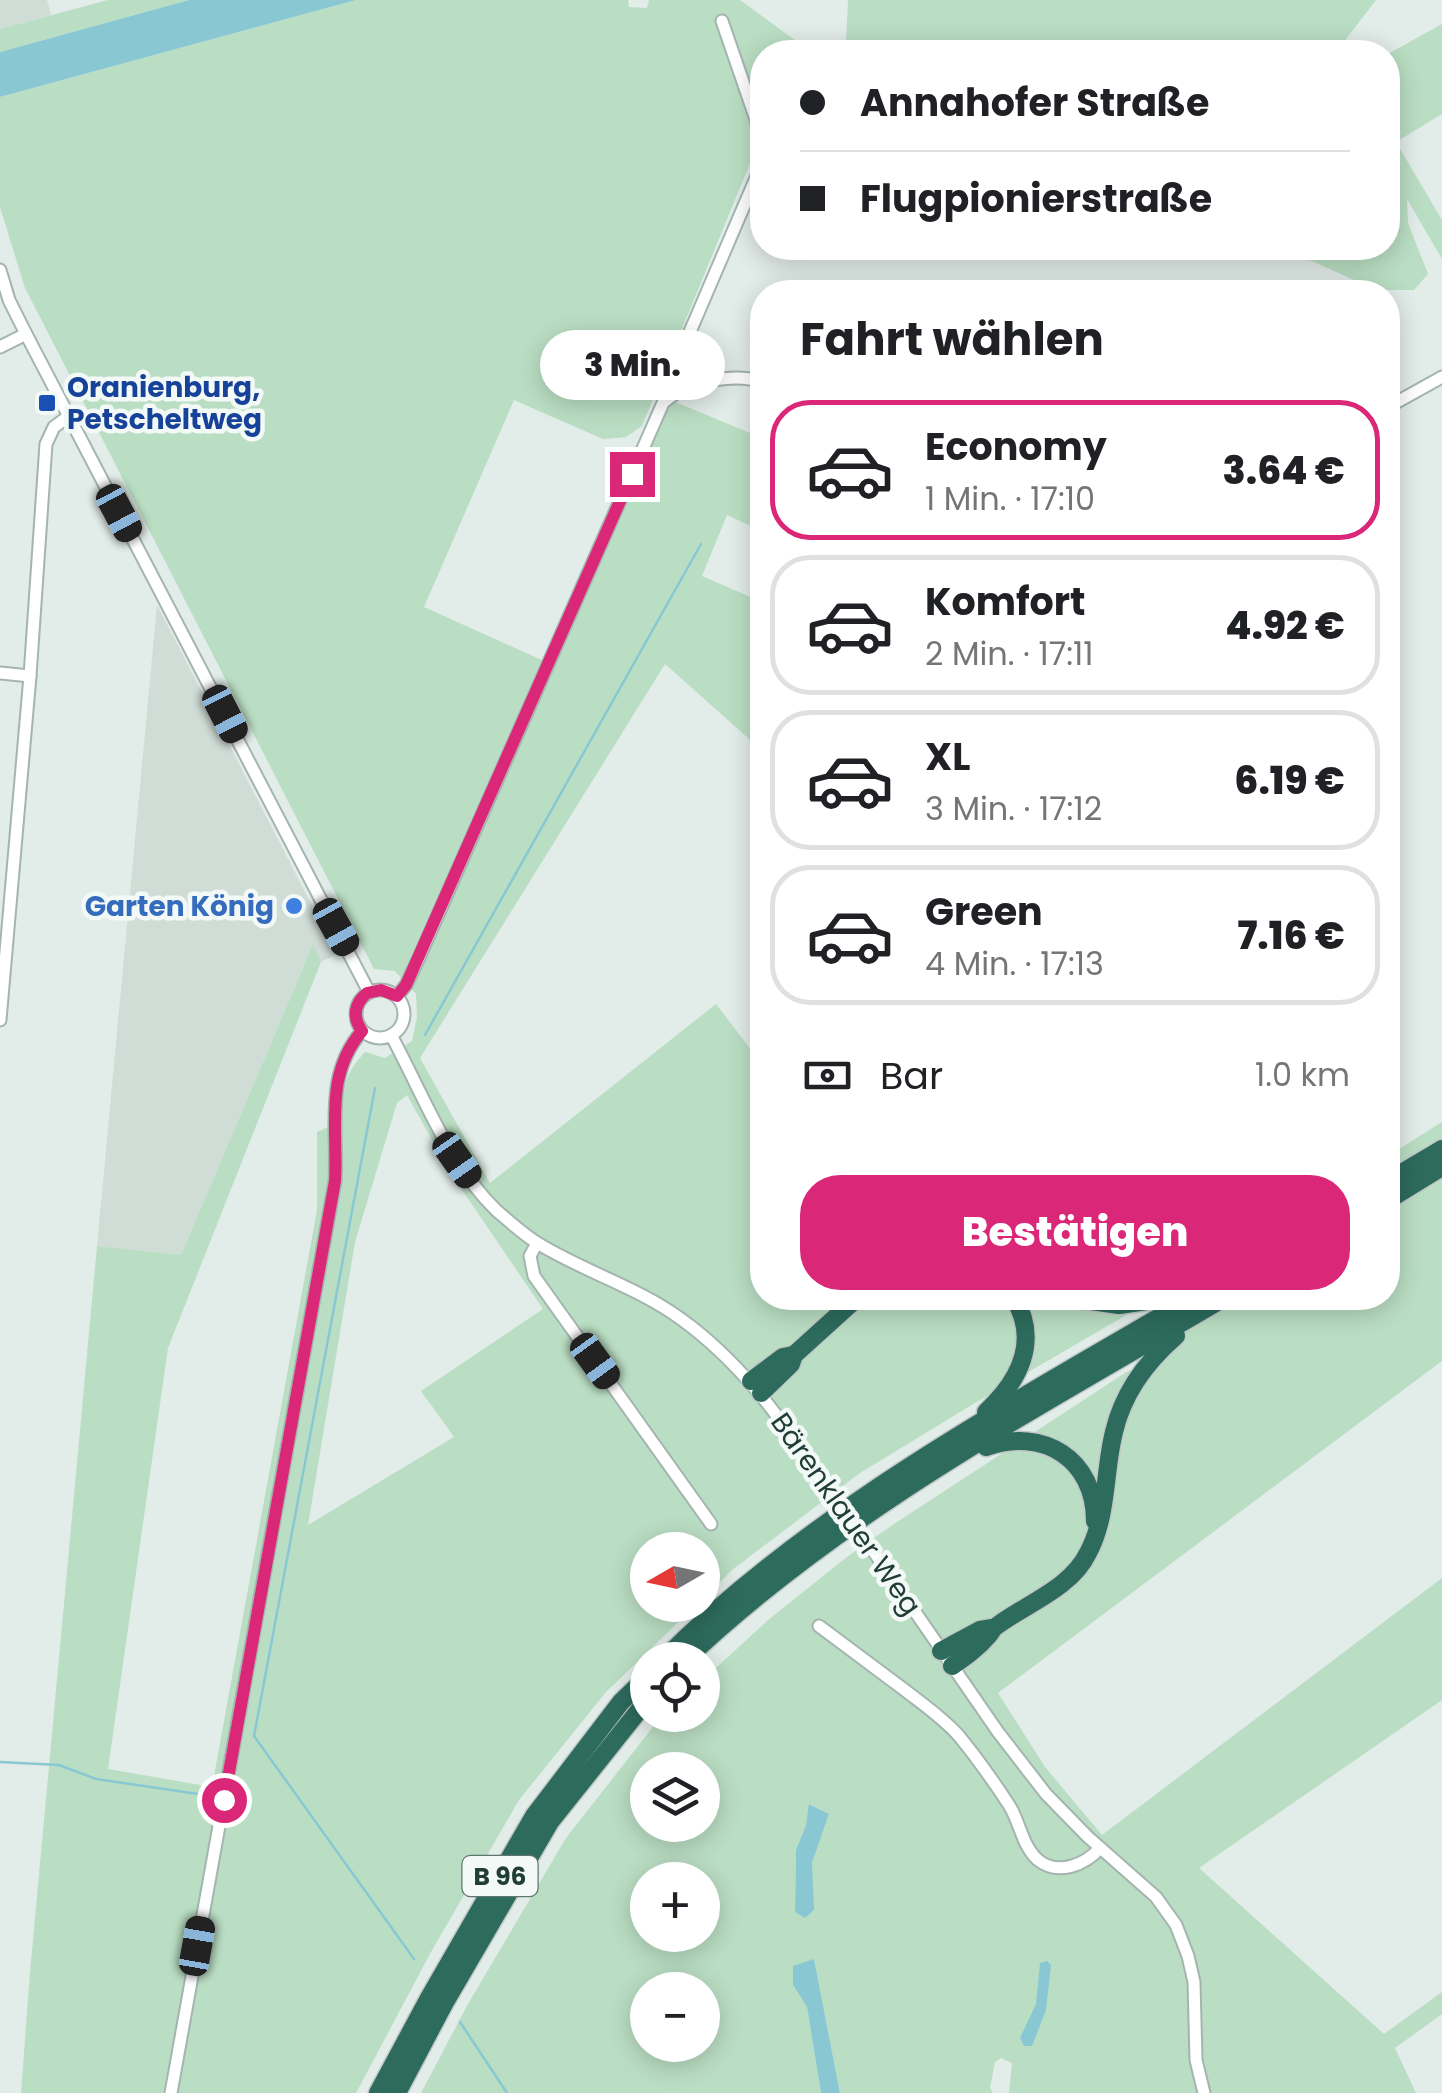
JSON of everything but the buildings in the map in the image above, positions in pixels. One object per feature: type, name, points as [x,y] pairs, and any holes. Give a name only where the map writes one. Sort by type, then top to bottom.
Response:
[{"type":"highway","points":[[1400,1175],[1442,1149]]},
{"type":"highway","points":[[1400,1193],[1442,1168]]},
{"type":"highway","points":[[756,1387],[784,1357],[794,1354],[844,1310]]},
{"type":"highway","points":[[961,1435],[1010,1387],[1022,1364],[1024,1323],[1019,1310]]},
{"type":"highway","points":[[682,1642],[801,1541],[876,1489],[1172,1310]]},
{"type":"highway","points":[[705,1642],[808,1556],[884,1502],[1202,1310]]},
{"type":"highway","points":[[947,1658],[985,1639],[993,1628],[1067,1578],[1090,1552],[1104,1500],[1114,1433],[1133,1384],[1163,1347],[1207,1310]]},
{"type":"highway","points":[[953,1459],[992,1444],[1016,1440],[1039,1442],[1062,1452],[1078,1466],[1091,1489],[1094,1537]]},
{"type":"highway","name":"B 96","points":[[378,2093],[534,1816],[630,1693]]},
{"type":"highway","name":"B 96","points":[[397,2093],[550,1822],[630,1722]]},
{"type":"street","points":[[722,20],[750,102]]},
{"type":"street","points":[[674,369],[750,192]]},
{"type":"street","points":[[0,270],[26,334],[369,992]]},
{"type":"street","points":[[0,347],[26,334]]},
{"type":"street","points":[[1400,401],[1442,378]]},
{"type":"street","points":[[397,996],[418,960],[664,403],[672,395],[695,386],[750,379]]},
{"type":"street","points":[[0,1020],[46,444],[54,427],[69,416]]},
{"type":"street","points":[[0,674],[30,676]]},
{"type":"street","points":[[385,990],[397,996],[403,1006],[400,1027],[391,1035],[377,1038],[362,1031],[357,1022],[359,1000],[369,992],[385,990]]},
{"type":"street","points":[[170,2093],[335,1181],[334,1094],[339,1070],[362,1031]]},
{"type":"street","name":"Bärenklauer Weg","points":[[391,1035],[457,1160],[495,1208],[537,1243],[640,1294],[680,1319],[756,1387],[998,1732],[1046,1794],[1156,1897],[1179,1932],[1194,1982],[1196,2060],[1204,2093]]},
{"type":"street","points":[[537,1243],[530,1256],[534,1276],[712,1524]]},
{"type":"street","points":[[819,1626],[957,1734],[1011,1807],[1022,1836],[1038,1860],[1050,1866],[1075,1866],[1100,1848]]},
{"type":"shaded area","points":[[0,0],[47,0],[51,15],[0,29]]},
{"type":"shaded area","points":[[157,605],[337,954],[321,962],[312,946],[181,1255],[97,1246]]},
{"type":"green space","points":[[108,0],[189,0],[0,52],[0,29]]},
{"type":"green space","points":[[356,0],[628,0],[629,7],[647,8],[649,0],[740,0],[795,40],[750,40],[750,163],[642,426],[626,437],[603,439],[514,400],[424,607],[555,666],[660,416],[673,401],[750,433],[750,526],[727,515],[702,576],[750,597],[750,741],[665,664],[420,1058],[490,1183],[716,1004],[750,1048],[750,1310],[1133,1310],[860,1473],[720,1582],[720,1532],[630,1532],[630,1622],[678,1622],[658,1642],[630,1642],[630,1669],[606,1692],[519,1800],[431,1952],[356,2093],[21,2093],[97,1246],[181,1255],[313,944],[321,962],[168,1348],[108,1769],[212,1787],[317,1210],[317,1132],[340,1122],[346,1084],[365,1052],[385,1058],[412,1041],[417,1017],[416,994],[395,971],[374,969],[25,288],[0,207],[0,97]],"holes":[[[407,1095],[450,1172],[543,1309],[421,1391],[454,1437],[308,1525],[355,1242],[397,1103]]]},
{"type":"green space","points":[[848,0],[1376,0],[1345,40],[846,40]]},
{"type":"green space","points":[[1442,24],[1442,114],[1400,140],[1400,47]]},
{"type":"green space","points":[[1400,149],[1442,220],[1442,259],[1407,199],[1408,223],[1428,274],[1414,290],[1400,290],[1400,280],[1354,280],[1310,260],[1400,260]]},
{"type":"green space","points":[[1442,1122],[1442,1361],[998,1693],[1045,1767],[1102,1835],[1442,1578],[1442,1700],[1199,1868],[1384,2034],[1442,1992],[1442,2014],[1395,2048],[1416,2093],[1009,2093],[1012,2063],[1001,2058],[995,2062],[990,2088],[993,2093],[840,2093],[814,1960],[793,1985],[807,2007],[821,2093],[421,2093],[468,2004],[566,1838],[630,1756],[630,1842],[720,1842],[720,1752],[633,1752],[649,1732],[720,1732],[720,1664],[768,1620],[894,1524],[1125,1373],[1185,1342],[1168,1310],[1400,1310],[1400,1148]],"holes":[[[810,1804],[829,1814],[795,1912],[796,1851]]]},
{"type":"water","points":[[189,0],[356,0],[0,97],[0,52]]},
{"type":"water","points":[[809,1804],[829,1814],[812,1863],[814,1910],[805,1918],[795,1912],[796,1850]]},
{"type":"water","points":[[814,1959],[840,2093],[821,2093],[807,2007],[793,1985],[793,1966]]},
{"type":"water","points":[[1047,1961],[1051,1965],[1046,2010],[1032,2046],[1024,2046],[1020,2038],[1036,2004],[1040,1963]]},
{"type":"waterway","points":[[425,1035],[701,544]]},
{"type":"waterway","points":[[375,1088],[254,1736],[414,1959]]},
{"type":"waterway","points":[[0,1762],[59,1765],[96,1779],[205,1795]]},
{"type":"waterway","points":[[460,2022],[507,2093]]},
{"type":"place","name":"Oranienburg, Petscheltweg","points":[[47,403]]},
{"type":"place","name":"Garten König","points":[[294,906]]},
{"type":"route","points":[[224,1800],[335,1181],[334,1094],[339,1070],[362,1031],[356,1007],[367,993],[381,990],[397,996],[406,985],[632,474]]}]
